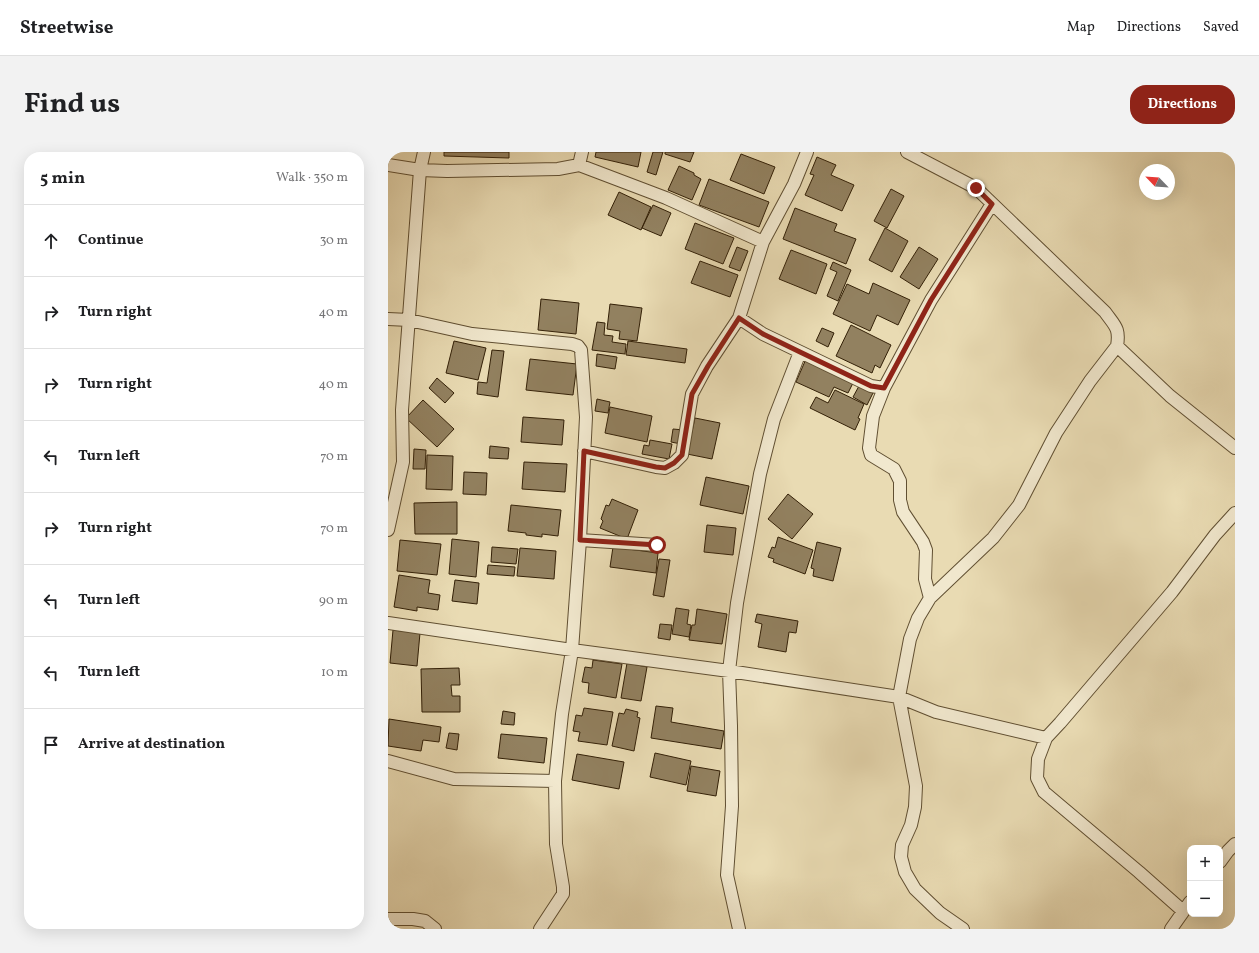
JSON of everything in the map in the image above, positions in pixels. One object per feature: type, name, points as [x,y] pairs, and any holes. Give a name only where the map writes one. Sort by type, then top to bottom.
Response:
[{"type":"street","points":[[388,530],[403,462],[402,410],[410,320],[412,261],[420,170],[424,152]]},
{"type":"street","points":[[579,165],[582,152]]},
{"type":"street","points":[[584,451],[665,468],[674,463],[682,455],[692,394],[739,318],[763,242],[794,184],[807,152]]},
{"type":"street","points":[[907,152],[976,188],[1105,312],[1116,326],[1119,336],[1117,346],[1090,381],[1056,433],[1019,505],[993,538],[930,598],[918,618],[910,639],[899,697],[916,786],[916,807],[911,825],[902,845],[901,857],[905,872],[915,890],[940,913],[963,929]]},
{"type":"street","points":[[388,165],[420,170],[447,171],[558,169],[579,165],[666,198],[763,242]]},
{"type":"street","points":[[930,598],[925,579],[926,550],[924,542],[903,512],[900,500],[900,481],[894,469],[871,455],[869,448],[873,416],[884,388],[931,300],[992,204]]},
{"type":"street","points":[[739,318],[763,334],[800,352],[871,386],[884,388]]},
{"type":"street","points":[[388,319],[410,320],[472,334],[572,344],[578,346],[581,350],[586,417],[580,540],[572,650],[562,714],[555,781],[556,844],[563,894],[540,929]]},
{"type":"street","points":[[1117,346],[1170,396],[1235,448]]},
{"type":"street","points":[[739,929],[727,875],[732,806],[729,671],[738,604],[760,474],[774,418],[800,352]]},
{"type":"street","points":[[1171,929],[1187,907],[1139,872],[1044,792],[1037,778],[1038,759],[1046,738],[1060,724],[1172,592],[1215,534],[1235,514]]},
{"type":"street","points":[[580,540],[657,545]]},
{"type":"street","points":[[388,623],[729,671],[899,697],[936,712],[1046,738]]},
{"type":"street","points":[[388,761],[454,779],[555,781]]},
{"type":"street","points":[[1223,858],[1235,844]]},
{"type":"street","points":[[388,919],[413,919],[425,921],[434,929]]},
{"type":"building","points":[[444,152],[509,152],[509,158],[444,156]]},
{"type":"building","points":[[596,152],[641,152],[638,167],[595,157]]},
{"type":"building","points":[[653,152],[663,152],[656,175],[647,172]]},
{"type":"building","points":[[665,152],[694,152],[690,162],[665,154]]},
{"type":"building","points":[[741,154],[775,167],[764,194],[730,180]]},
{"type":"building","points":[[817,157],[836,165],[831,175],[854,185],[842,211],[805,195],[814,175],[810,174]]},
{"type":"building","points":[[679,166],[694,173],[694,175],[701,179],[692,200],[668,190]]},
{"type":"building","points":[[709,179],[769,202],[759,227],[699,205]]},
{"type":"building","points":[[891,189],[904,196],[887,228],[874,221]]},
{"type":"building","points":[[619,192],[651,207],[641,230],[608,215]]},
{"type":"building","points":[[653,205],[671,213],[661,236],[642,228]]},
{"type":"building","points":[[795,208],[837,224],[834,231],[856,239],[846,264],[783,239]]},
{"type":"building","points":[[695,223],[734,238],[723,264],[685,249]]},
{"type":"building","points":[[885,228],[908,241],[892,272],[869,260]]},
{"type":"building","points":[[737,247],[748,251],[740,271],[729,267]]},
{"type":"building","points":[[919,247],[938,259],[919,289],[900,277]]},
{"type":"building","points":[[791,250],[827,264],[816,294],[779,279]]},
{"type":"building","points":[[700,261],[738,275],[730,297],[691,283]]},
{"type":"building","points":[[833,262],[851,270],[838,301],[827,296],[837,272],[830,269]]},
{"type":"building","points":[[873,283],[910,300],[898,325],[877,315],[870,331],[833,314],[847,284],[869,294]]},
{"type":"building","points":[[541,299],[579,303],[576,334],[538,330]]},
{"type":"building","points":[[610,304],[642,308],[637,341],[619,339],[620,331],[607,329]]},
{"type":"building","points":[[597,322],[605,323],[604,335],[613,336],[612,342],[626,344],[625,354],[592,350]]},
{"type":"building","points":[[851,325],[891,345],[880,368],[875,365],[872,373],[836,356]]},
{"type":"building","points":[[822,328],[834,333],[828,347],[816,341]]},
{"type":"building","points":[[454,341],[486,348],[478,380],[446,373]]},
{"type":"building","points":[[628,341],[687,349],[685,363],[626,355]]},
{"type":"building","points":[[492,350],[504,351],[498,397],[477,394],[478,382],[487,383]]},
{"type":"building","points":[[597,354],[617,357],[615,369],[596,366]]},
{"type":"building","points":[[530,359],[577,364],[573,395],[526,390]]},
{"type":"building","points":[[806,359],[854,381],[848,393],[834,387],[829,397],[796,382]]},
{"type":"building","points":[[437,378],[454,393],[445,403],[429,388]]},
{"type":"building","points":[[859,386],[873,393],[867,405],[853,397]]},
{"type":"building","points":[[835,390],[864,404],[855,430],[810,408],[816,397],[828,403]]},
{"type":"building","points":[[597,399],[610,402],[608,413],[595,411]]},
{"type":"building","points":[[423,400],[454,429],[437,447],[406,418]]},
{"type":"building","points":[[610,407],[652,416],[647,442],[605,433]]},
{"type":"building","points":[[523,417],[564,420],[562,445],[521,442]]},
{"type":"building","points":[[695,418],[720,423],[712,459],[687,454]]},
{"type":"building","points":[[673,429],[684,430],[681,444],[671,442]]},
{"type":"building","points":[[650,440],[672,444],[669,459],[642,454],[644,445],[649,446]]},
{"type":"building","points":[[490,446],[509,448],[508,459],[489,458]]},
{"type":"building","points":[[414,449],[426,450],[425,469],[413,469]]},
{"type":"building","points":[[427,455],[453,456],[452,490],[426,489]]},
{"type":"building","points":[[524,462],[567,464],[565,492],[522,489]]},
{"type":"building","points":[[464,472],[487,473],[486,495],[463,494]]},
{"type":"building","points":[[706,477],[749,486],[743,514],[700,505]]},
{"type":"building","points":[[788,494],[813,514],[792,539],[768,519]]},
{"type":"building","points":[[612,499],[638,510],[627,539],[600,528],[603,521],[601,519],[606,505],[609,506]]},
{"type":"building","points":[[457,502],[457,534],[415,534],[414,503]]},
{"type":"building","points":[[511,505],[561,510],[558,536],[542,534],[542,537],[508,531]]},
{"type":"building","points":[[707,525],[736,528],[733,555],[704,552]]},
{"type":"building","points":[[778,537],[813,550],[805,574],[773,562],[774,559],[768,557],[772,547],[775,548]]},
{"type":"building","points":[[452,539],[479,542],[476,577],[449,574]]},
{"type":"building","points":[[400,540],[441,544],[437,575],[397,571]]},
{"type":"building","points":[[817,542],[841,548],[833,581],[813,576],[814,569],[811,568]]},
{"type":"building","points":[[492,547],[518,549],[516,564],[491,562]]},
{"type":"building","points":[[613,547],[658,553],[656,573],[610,567]]},
{"type":"building","points":[[520,548],[556,551],[554,579],[517,576]]},
{"type":"building","points":[[659,559],[670,560],[664,597],[653,595]]},
{"type":"building","points":[[488,565],[515,567],[514,576],[487,574]]},
{"type":"building","points":[[399,575],[430,580],[428,593],[440,595],[438,610],[417,607],[417,611],[394,607]]},
{"type":"building","points":[[455,580],[479,583],[477,604],[452,601]]},
{"type":"building","points":[[676,608],[689,610],[687,624],[691,625],[689,637],[672,634]]},
{"type":"building","points":[[697,609],[727,614],[722,644],[689,640],[692,625],[695,625]]},
{"type":"building","points":[[757,614],[798,621],[796,633],[789,632],[786,652],[758,647],[762,624],[755,622]]},
{"type":"building","points":[[660,624],[672,625],[670,640],[658,638]]},
{"type":"building","points":[[393,630],[420,633],[417,666],[390,663]]},
{"type":"building","points":[[593,660],[622,664],[616,698],[588,693],[589,683],[582,682],[585,667],[592,668]]},
{"type":"building","points":[[627,663],[647,667],[641,701],[621,698]]},
{"type":"building","points":[[459,668],[460,685],[451,685],[452,696],[460,696],[460,712],[422,712],[421,669]]},
{"type":"building","points":[[656,706],[673,708],[671,722],[724,731],[721,749],[651,738]]},
{"type":"building","points":[[584,708],[613,712],[607,745],[578,741],[580,732],[573,731],[576,715],[582,716]]},
{"type":"building","points":[[626,709],[638,712],[637,717],[640,718],[634,751],[612,746],[619,713],[624,714]]},
{"type":"building","points":[[503,711],[515,713],[514,725],[501,724]]},
{"type":"building","points":[[389,719],[441,727],[439,742],[423,740],[421,751],[388,746]]},
{"type":"building","points":[[449,733],[459,734],[457,750],[446,748]]},
{"type":"building","points":[[501,734],[547,738],[544,763],[498,758]]},
{"type":"building","points":[[655,753],[691,761],[686,785],[650,777]]},
{"type":"building","points":[[577,754],[624,762],[619,789],[572,780]]},
{"type":"building","points":[[691,766],[720,771],[716,796],[687,791]]},
{"type":"route","points":[[657,545],[580,540],[584,451],[656,467],[665,468],[674,463],[682,455],[692,394],[739,318],[763,334],[800,352],[871,386],[884,388],[931,300],[992,204],[976,188]]}]
